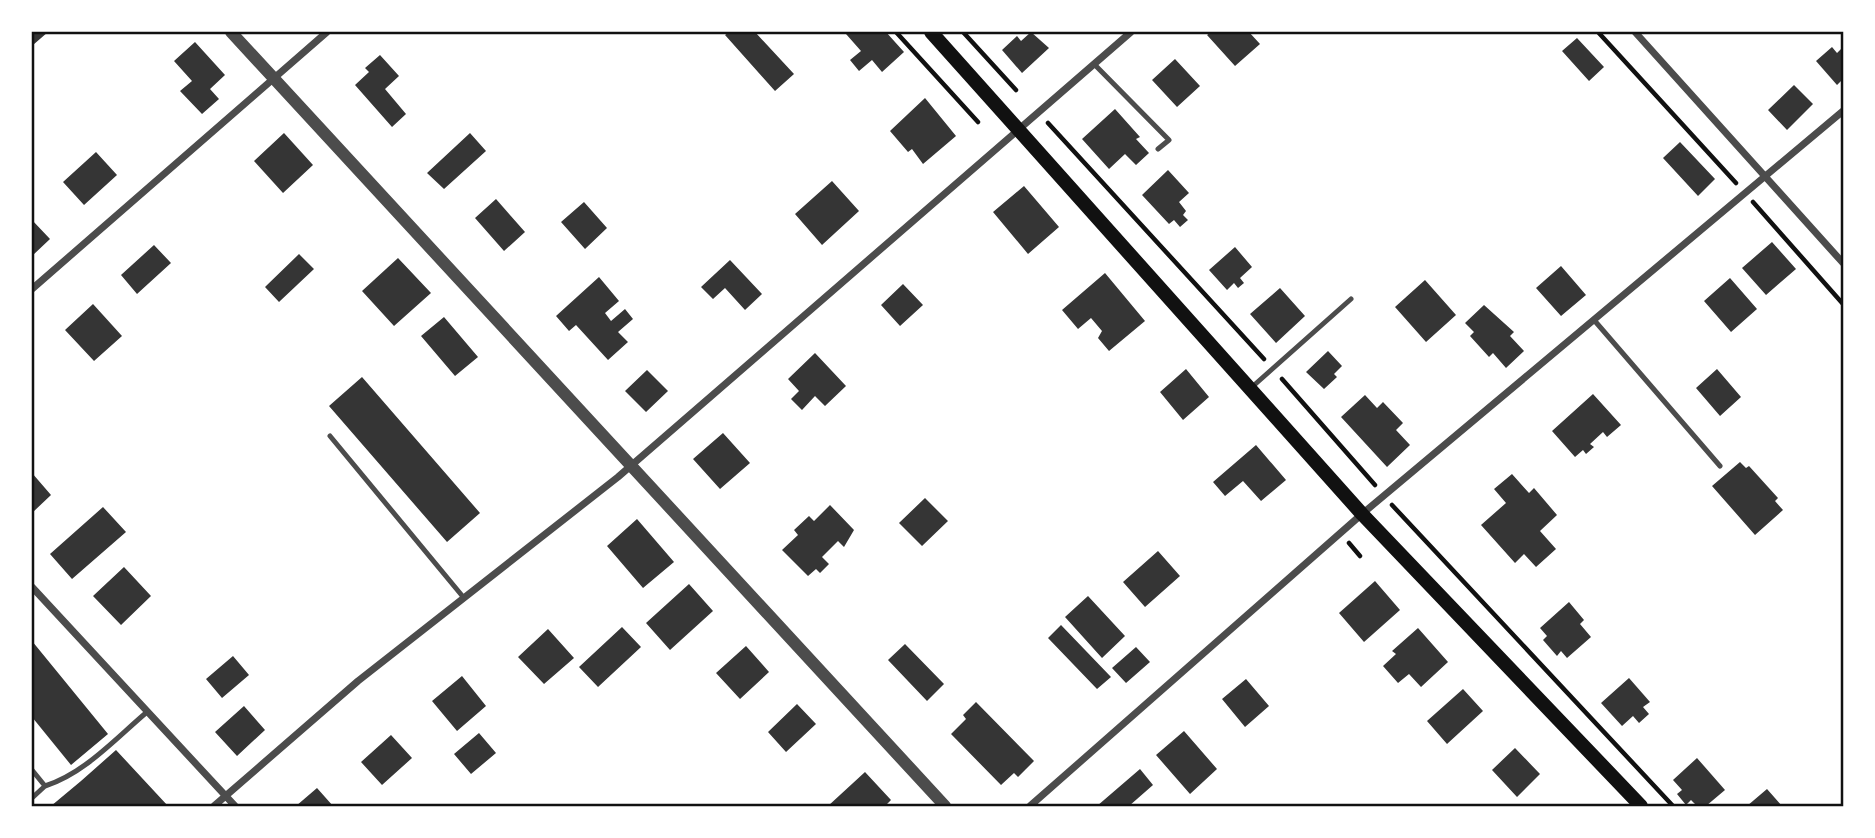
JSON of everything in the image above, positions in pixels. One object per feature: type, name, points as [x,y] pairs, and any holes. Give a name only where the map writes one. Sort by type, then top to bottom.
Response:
[{"type":"main road","points":[[931,32],[1362,514],[1641,807]]},
{"type":"street","points":[[231,32],[945,807]]},
{"type":"street","points":[[32,289],[272,77],[327,32]]},
{"type":"street","points":[[214,807],[358,681],[631,466],[1131,32]]},
{"type":"street","points":[[1635,32],[1843,263]]},
{"type":"street","points":[[1030,807],[1362,514],[1843,111]]},
{"type":"street","points":[[32,587],[235,807]]},
{"type":"lane","points":[[1094,64],[1169,140],[1158,149]]},
{"type":"lane","points":[[1250,389],[1351,299]]},
{"type":"lane","points":[[1594,320],[1720,466]]},
{"type":"lane","points":[[330,436],[464,598]]},
{"type":"lane","points":[[32,798],[46,786],[64,780],[80,770],[147,712]]},
{"type":"lane","points":[[32,770],[46,786]]},
{"type":"path","points":[[896,32],[978,122]]},
{"type":"path","points":[[963,32],[1016,90]]},
{"type":"path","points":[[1598,32],[1843,303]]},
{"type":"path","points":[[1037,112],[1374,484]]},
{"type":"path","points":[[1403,517],[1674,807]]},
{"type":"building","points":[[32,32],[48,32],[33,45]]},
{"type":"building","points":[[729,32],[755,32],[794,74],[775,91],[725,35]]},
{"type":"building","points":[[886,32],[904,52],[882,72],[872,60],[859,71],[850,60],[861,51],[846,34]]},
{"type":"building","points":[[1031,32],[1049,48],[1022,73],[1002,50],[1017,36],[1021,41]]},
{"type":"building","points":[[1211,32],[1249,32],[1260,44],[1235,66],[1207,35]]},
{"type":"building","points":[[1577,38],[1604,67],[1589,81],[1562,51]]},
{"type":"building","points":[[195,42],[225,75],[210,89],[219,99],[202,114],[180,91],[192,81],[174,61]]},
{"type":"building","points":[[1832,47],[1837,53],[1843,47],[1843,79],[1837,85],[1816,61]]},
{"type":"building","points":[[380,55],[399,76],[385,89],[406,114],[392,127],[355,85],[369,72],[365,68]]},
{"type":"building","points":[[1175,59],[1200,86],[1177,107],[1152,80]]},
{"type":"building","points":[[1794,85],[1813,104],[1787,130],[1768,110]]},
{"type":"building","points":[[925,98],[956,136],[923,164],[912,149],[908,152],[890,131]]},
{"type":"building","points":[[1115,109],[1140,137],[1136,139],[1149,153],[1136,165],[1125,154],[1109,169],[1082,139]]},
{"type":"building","points":[[284,133],[313,165],[283,193],[254,161]]},
{"type":"building","points":[[470,133],[486,151],[444,189],[427,173]]},
{"type":"building","points":[[1680,142],[1715,179],[1698,196],[1663,158]]},
{"type":"building","points":[[96,152],[117,175],[84,205],[63,182]]},
{"type":"building","points":[[1168,170],[1189,193],[1179,202],[1186,211],[1183,215],[1188,220],[1180,227],[1174,220],[1169,224],[1142,195]]},
{"type":"building","points":[[832,181],[859,211],[822,245],[795,214]]},
{"type":"building","points":[[1024,186],[1059,227],[1028,254],[993,212]]},
{"type":"building","points":[[496,199],[525,232],[504,251],[475,218]]},
{"type":"building","points":[[584,202],[607,228],[585,249],[561,222]]},
{"type":"building","points":[[32,220],[50,239],[32,256]]},
{"type":"building","points":[[1772,242],[1796,269],[1766,295],[1742,268]]},
{"type":"building","points":[[154,245],[171,263],[137,294],[121,275]]},
{"type":"building","points":[[1235,247],[1252,267],[1240,278],[1244,283],[1238,288],[1234,283],[1227,290],[1209,270]]},
{"type":"building","points":[[299,254],[314,269],[279,302],[265,287]]},
{"type":"building","points":[[398,258],[431,293],[394,326],[362,291]]},
{"type":"building","points":[[730,260],[762,294],[745,310],[725,288],[713,299],[701,287]]},
{"type":"building","points":[[1561,266],[1586,295],[1561,316],[1536,288]]},
{"type":"building","points":[[1105,273],[1145,321],[1109,351],[1098,338],[1102,331],[1091,318],[1078,329],[1062,310]]},
{"type":"building","points":[[599,277],[619,301],[605,313],[611,321],[625,309],[633,319],[618,332],[628,342],[608,360],[576,325],[569,331],[556,316]]},
{"type":"building","points":[[1730,278],[1757,309],[1731,332],[1704,301]]},
{"type":"building","points":[[1425,280],[1456,315],[1426,342],[1395,307]]},
{"type":"building","points":[[903,284],[923,305],[900,326],[881,305]]},
{"type":"building","points":[[1280,288],[1305,316],[1276,343],[1250,314]]},
{"type":"building","points":[[93,304],[122,336],[94,361],[65,330]]},
{"type":"building","points":[[1484,305],[1514,332],[1510,336],[1524,351],[1506,368],[1493,353],[1489,357],[1470,336],[1474,332],[1465,323]]},
{"type":"building","points":[[444,317],[478,357],[455,376],[421,336]]},
{"type":"building","points":[[1328,351],[1342,366],[1334,374],[1337,377],[1324,389],[1306,372]]},
{"type":"building","points":[[815,353],[846,386],[825,406],[815,396],[802,410],[791,399],[799,391],[788,379]]},
{"type":"building","points":[[1186,369],[1209,397],[1183,420],[1160,392]]},
{"type":"building","points":[[1717,369],[1741,397],[1720,416],[1696,388]]},
{"type":"building","points":[[647,370],[668,391],[646,412],[625,391]]},
{"type":"building","points":[[362,377],[480,513],[447,542],[329,406]]},
{"type":"building","points":[[1593,394],[1621,425],[1607,437],[1603,432],[1590,444],[1594,447],[1586,454],[1583,450],[1575,457],[1552,431]]},
{"type":"building","points":[[1365,395],[1377,408],[1383,402],[1403,423],[1396,430],[1410,445],[1387,467],[1341,417]]},
{"type":"building","points":[[723,433],[750,463],[720,489],[693,459]]},
{"type":"building","points":[[1256,445],[1286,480],[1261,501],[1243,481],[1225,496],[1213,482]]},
{"type":"building","points":[[1740,462],[1746,468],[1749,466],[1778,498],[1775,501],[1783,510],[1755,535],[1712,486]]},
{"type":"building","points":[[32,473],[51,495],[32,513]]},
{"type":"building","points":[[1512,474],[1529,493],[1534,488],[1557,515],[1540,531],[1556,549],[1536,567],[1524,554],[1515,563],[1481,525],[1506,503],[1494,489]]},
{"type":"building","points":[[925,498],[948,521],[922,546],[899,523]]},
{"type":"building","points":[[830,505],[854,530],[844,547],[838,541],[822,557],[829,564],[820,573],[816,569],[808,576],[782,550],[798,535],[794,530],[809,516],[814,521]]},
{"type":"building","points":[[103,507],[126,532],[72,579],[50,554]]},
{"type":"building","points":[[637,519],[674,562],[643,588],[607,546]]},
{"type":"building","points":[[1158,551],[1180,576],[1145,607],[1123,582]]},
{"type":"building","points":[[124,567],[151,596],[121,625],[93,596]]},
{"type":"building","points":[[1375,581],[1400,610],[1364,642],[1339,613]]},
{"type":"building","points":[[689,584],[713,611],[670,650],[646,623]]},
{"type":"building","points":[[1088,596],[1125,636],[1102,658],[1065,617]]},
{"type":"building","points":[[1569,602],[1584,620],[1580,624],[1591,637],[1567,658],[1561,651],[1557,656],[1543,640],[1547,636],[1540,628]]},
{"type":"building","points":[[1061,625],[1111,677],[1097,689],[1048,638]]},
{"type":"building","points":[[622,627],[641,647],[598,687],[579,667]]},
{"type":"building","points":[[1418,628],[1448,662],[1421,687],[1409,674],[1398,683],[1383,666],[1396,654],[1392,651]]},
{"type":"building","points":[[548,629],[574,658],[544,684],[518,657]]},
{"type":"building","points":[[32,641],[108,734],[71,765],[32,717]]},
{"type":"building","points":[[905,644],[944,684],[927,701],[888,660]]},
{"type":"building","points":[[746,646],[769,672],[740,699],[716,673]]},
{"type":"building","points":[[1136,647],[1150,662],[1126,683],[1112,668]]},
{"type":"building","points":[[233,656],[249,675],[222,698],[206,679]]},
{"type":"building","points":[[462,676],[486,706],[457,731],[432,701]]},
{"type":"building","points":[[1629,678],[1650,702],[1643,707],[1649,714],[1639,723],[1633,716],[1622,726],[1601,703]]},
{"type":"building","points":[[1246,679],[1269,706],[1245,727],[1222,699]]},
{"type":"building","points":[[1463,689],[1483,711],[1447,744],[1427,721]]},
{"type":"building","points":[[976,702],[1034,761],[1018,777],[1014,773],[1001,785],[951,734],[966,719],[963,715]]},
{"type":"building","points":[[797,704],[816,724],[786,752],[768,732]]},
{"type":"building","points":[[244,706],[265,730],[237,756],[215,732]]},
{"type":"building","points":[[1184,731],[1217,769],[1190,794],[1156,755]]},
{"type":"building","points":[[479,733],[496,753],[471,774],[454,754]]},
{"type":"building","points":[[391,735],[412,758],[382,785],[361,762]]},
{"type":"building","points":[[1515,748],[1540,774],[1517,797],[1492,770]]},
{"type":"building","points":[[116,750],[168,806],[51,806],[81,781]]},
{"type":"building","points":[[1697,758],[1725,790],[1706,806],[1697,806],[1691,800],[1686,805],[1677,794],[1682,790],[1673,780]]},
{"type":"building","points":[[1140,769],[1153,785],[1129,806],[1097,806]]},
{"type":"building","points":[[865,772],[891,800],[885,806],[828,806]]},
{"type":"building","points":[[317,788],[333,806],[296,806]]},
{"type":"building","points":[[1767,789],[1782,806],[1747,806]]}]
